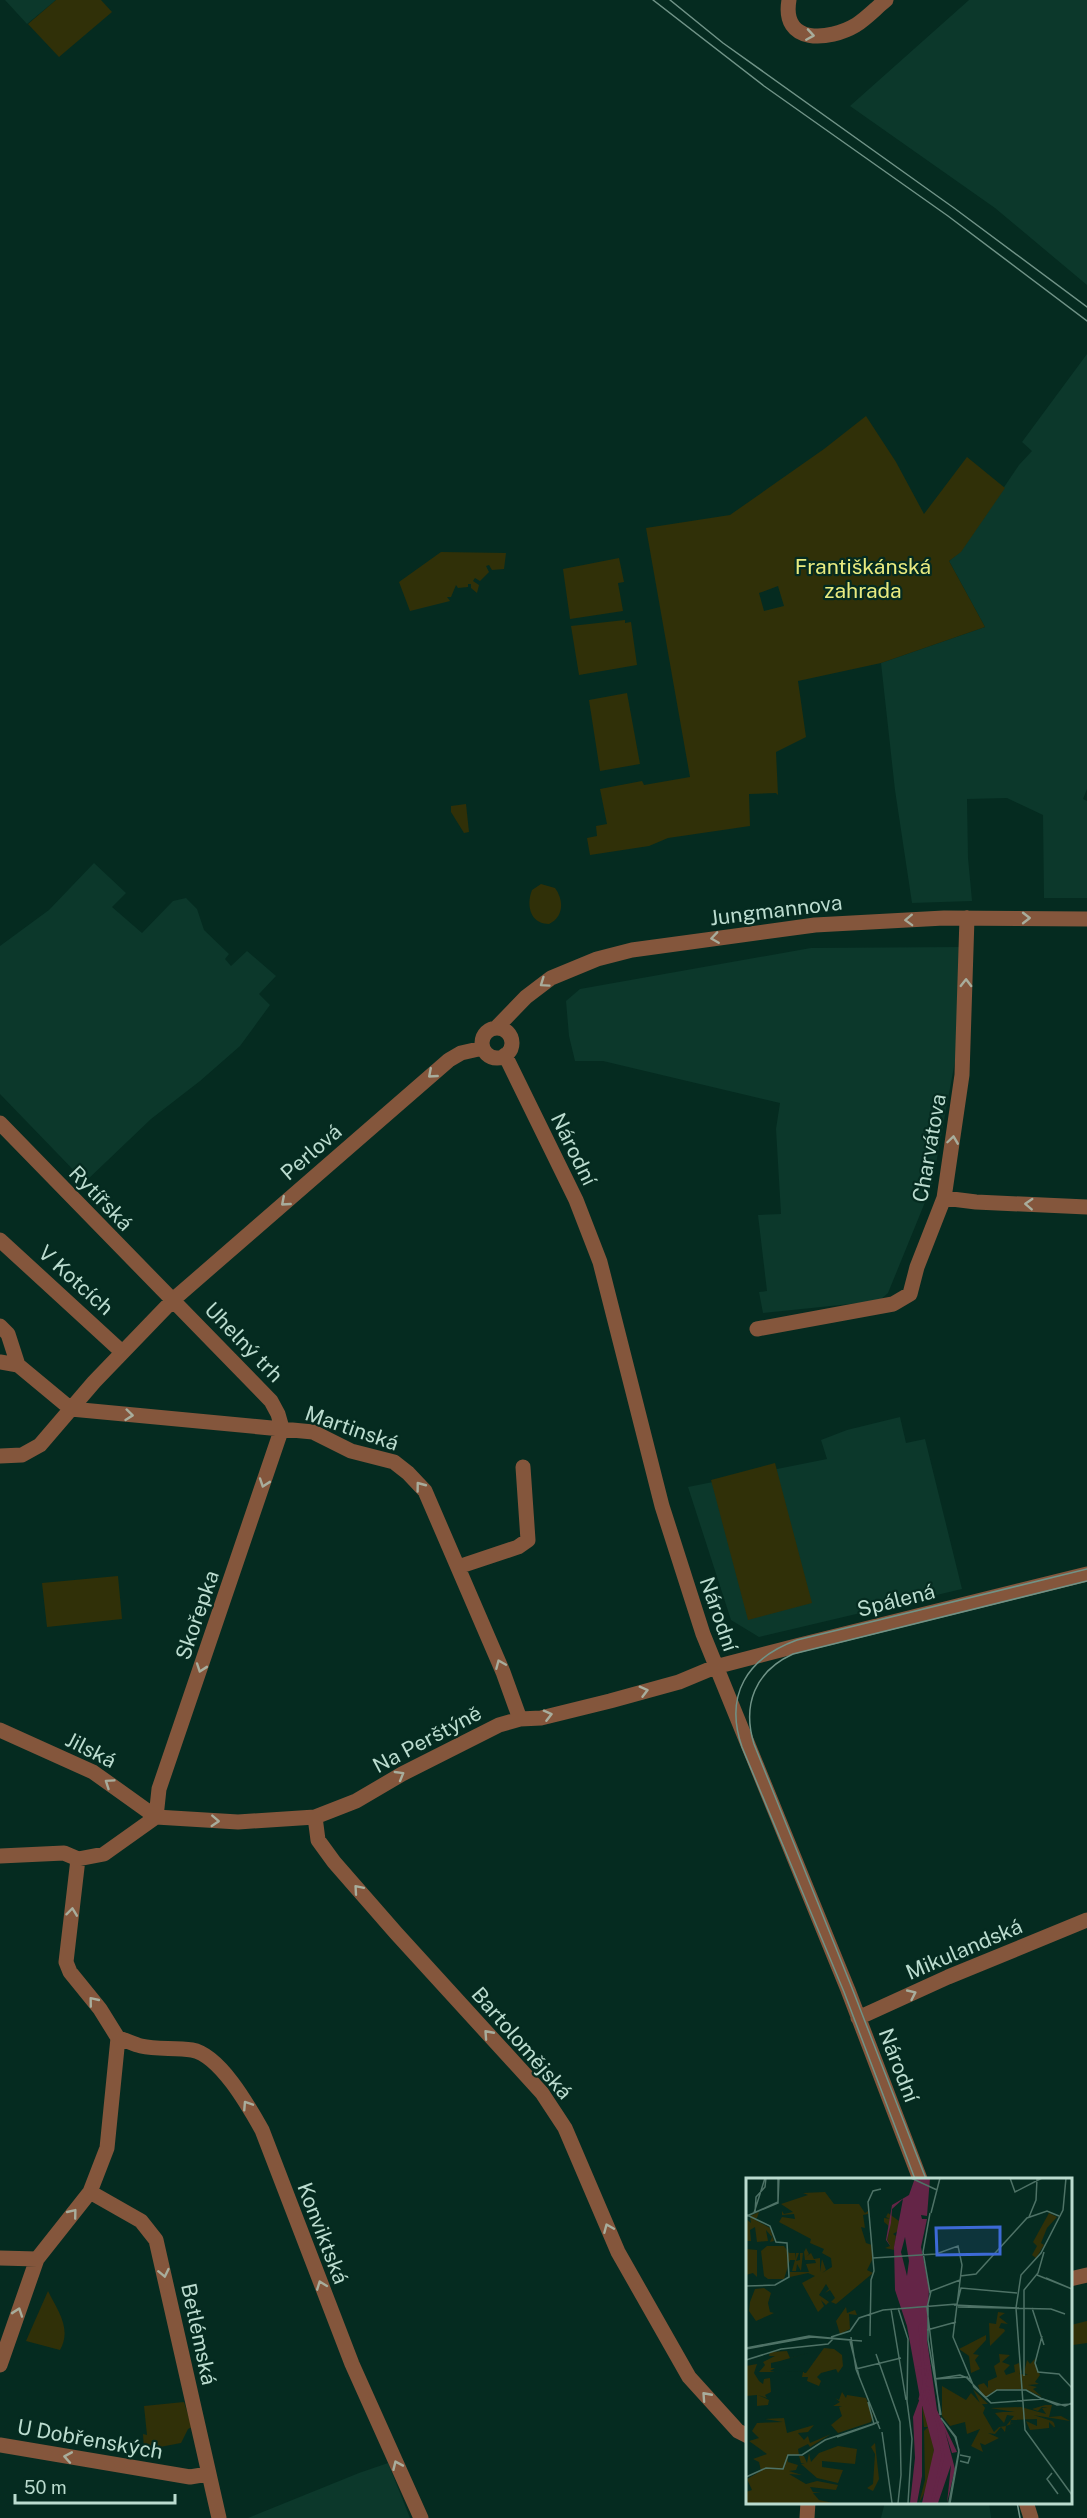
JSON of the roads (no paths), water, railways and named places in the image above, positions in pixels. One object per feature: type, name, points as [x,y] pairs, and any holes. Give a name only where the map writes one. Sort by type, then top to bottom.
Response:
[{"type":"street","points":[[789,0],[787,10],[791,24],[800,33],[814,36],[824,36],[855,25],[886,0]]},
{"type":"street","name":"Jungmannova","points":[[496,1028],[526,997],[551,978],[597,959],[632,950],[815,925],[967,918],[1087,919]]},
{"type":"street","name":"Charvátova","points":[[757,1329],[893,1304],[910,1293],[917,1267],[944,1198],[963,1075],[967,918]]},
{"type":"street","points":[[496,1028],[506,1031],[511,1040],[510,1049],[505,1055],[493,1057],[483,1048],[484,1036],[496,1028]]},
{"type":"street","name":"Perlová","points":[[174,1299],[449,1060],[461,1053],[483,1048]]},
{"type":"street","name":"Národní","points":[[505,1055],[576,1200],[600,1262],[662,1506],[684,1578],[716,1667],[858,2018],[920,2178]]},
{"type":"street","name":"Rytířská","points":[[0,1123],[158,1287],[174,1299]]},
{"type":"street","points":[[944,1198],[1087,1208]]},
{"type":"street","name":"V Kotcích","points":[[0,1240],[122,1352]]},
{"type":"street","name":"Uhelný trh","points":[[0,1456],[22,1455],[33,1451],[122,1352],[174,1299],[271,1401],[282,1428]]},
{"type":"street","points":[[0,1326],[8,1334],[18,1365]]},
{"type":"street","points":[[0,1362],[18,1365],[71,1409],[258,1428],[282,1428]]},
{"type":"street","name":"Martinská","points":[[282,1428],[313,1432],[351,1451],[394,1462],[408,1473],[424,1491],[458,1566],[520,1719]]},
{"type":"street","name":"Skořepka","points":[[156,1818],[159,1789],[282,1428]]},
{"type":"street","points":[[458,1566],[518,1547],[528,1540],[523,1467]]},
{"type":"street","name":"Spálená","points":[[716,1667],[1087,1574]]},
{"type":"street","name":"Na Perštýně","points":[[156,1818],[238,1822],[315,1816],[356,1801],[402,1774],[498,1725],[520,1719],[541,1718],[610,1701],[679,1682],[716,1667]]},
{"type":"street","name":"Jilská","points":[[0,1730],[93,1772],[156,1818]]},
{"type":"street","name":"Bartolomějská","points":[[315,1816],[318,1840],[334,1862],[542,2093],[565,2128],[618,2252],[689,2377],[738,2431],[746,2435]]},
{"type":"street","points":[[0,1856],[64,1853],[78,1859],[104,1854],[156,1818]]},
{"type":"street","points":[[0,2365],[37,2259],[90,2192],[107,2148],[118,2038],[100,2009],[70,1972],[66,1962],[78,1859]]},
{"type":"street","name":"Mikulandská","points":[[858,2018],[948,1977],[1087,1920]]},
{"type":"street","name":"Konviktská","points":[[118,2038],[142,2046],[194,2050],[202,2053],[227,2078],[247,2104],[262,2130],[352,2364],[421,2518]]},
{"type":"street","name":"Betlémská","points":[[90,2192],[141,2221],[156,2240],[219,2518]]},
{"type":"street","points":[[0,2258],[37,2259]]},
{"type":"street","points":[[1072,2278],[1087,2275]]},
{"type":"street","name":"U Dobřenských","points":[[0,2445],[190,2477],[208,2474]]},
{"type":"street","points":[[807,2518],[808,2503]]},
{"type":"street","points":[[1018,2503],[1019,2518]]},
{"type":"street","points":[[1026,2503],[1031,2518]]},
{"type":"tram line","points":[[653,0],[764,86],[948,216],[1087,321]]},
{"type":"tram line","points":[[670,0],[723,43],[954,208],[1087,307]]},
{"type":"tram line","points":[[915,2178],[844,1992],[742,1747],[737,1728],[738,1695],[753,1668],[765,1657],[797,1640],[1087,1569]]},
{"type":"tram line","points":[[926,2178],[754,1744],[751,1730],[751,1703],[755,1691],[769,1670],[793,1654],[1087,1581]]},
{"type":"tram line","points":[[1017,2503],[1020,2518]]},
{"type":"park label","name":"Františkánská zahrada","points":[[863,578]]}]
